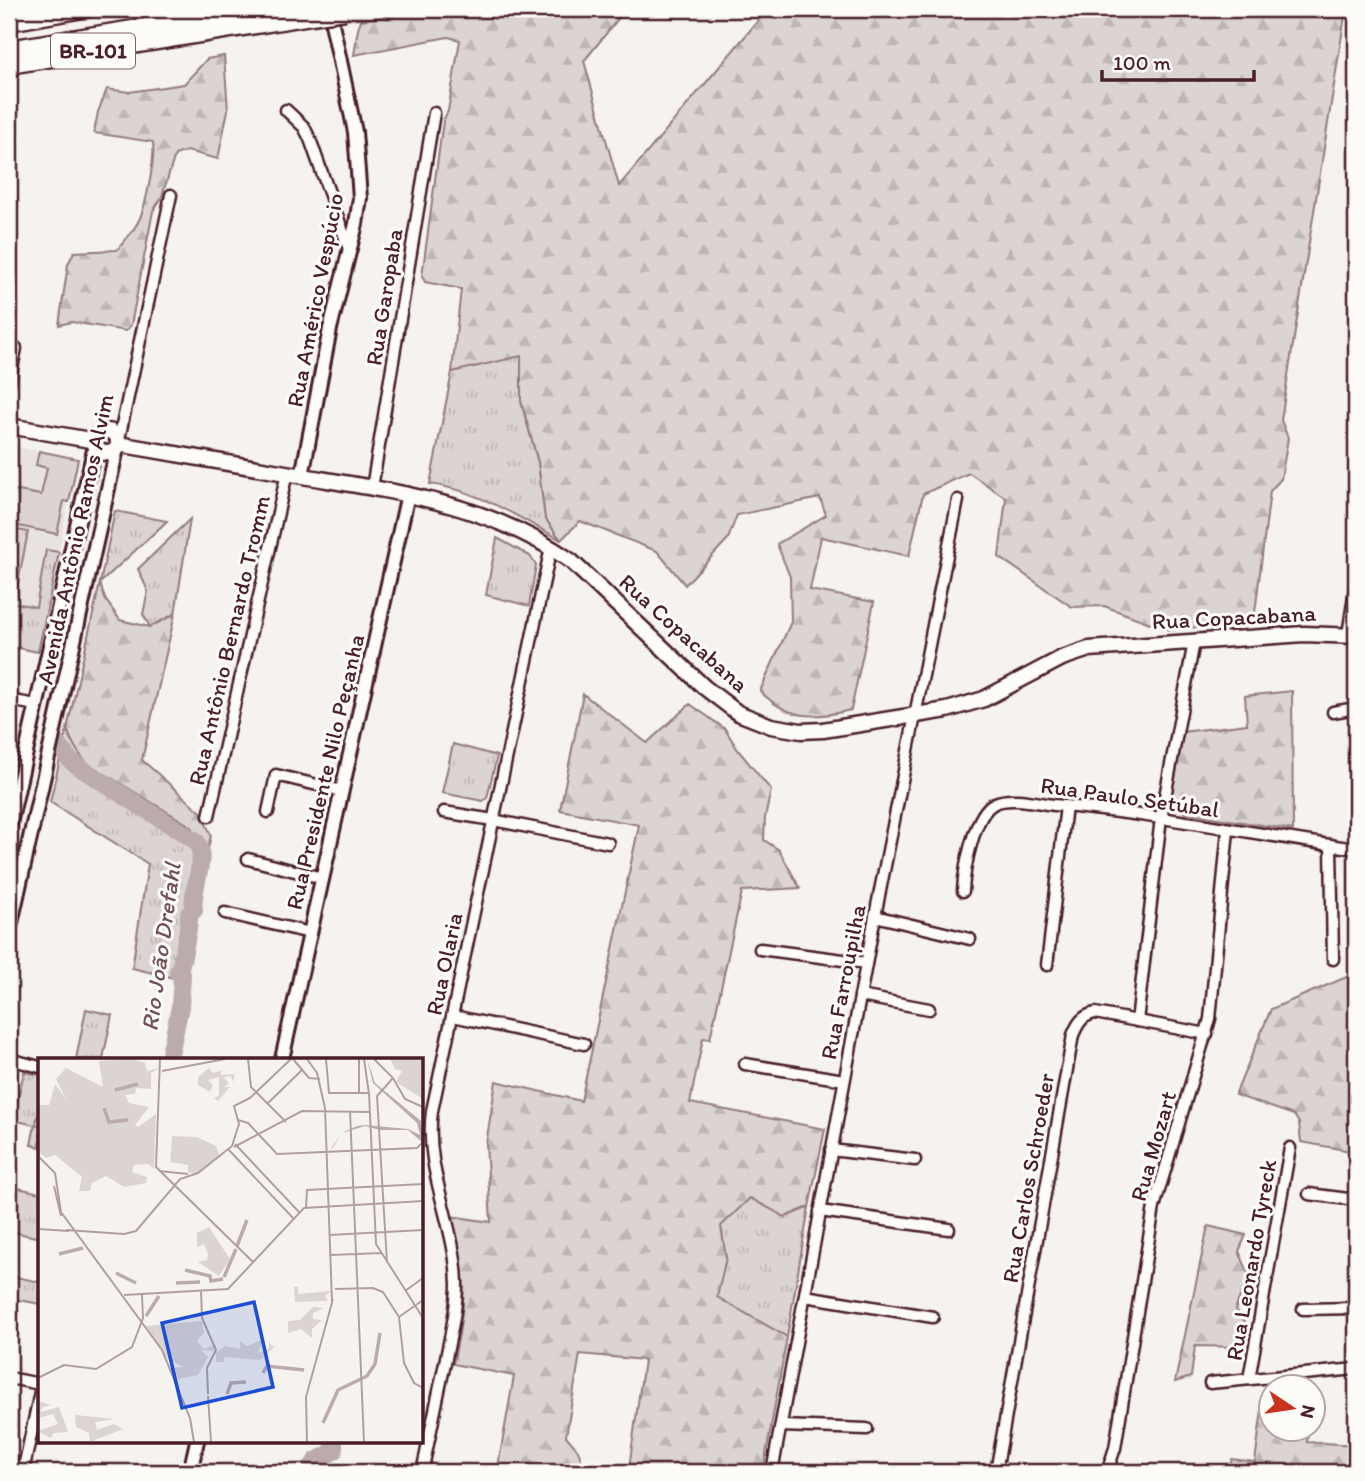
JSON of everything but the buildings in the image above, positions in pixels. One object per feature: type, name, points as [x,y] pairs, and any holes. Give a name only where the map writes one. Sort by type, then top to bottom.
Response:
[{"type":"highway","name":"BR-101","points":[[9,50],[264,9]]},
{"type":"highway","name":"BR-101","points":[[9,64],[350,9]]},
{"type":"main road","points":[[9,23],[89,9]]},
{"type":"main road","points":[[9,426],[96,441]]},
{"type":"main road","name":"Rua Copacabana","points":[[96,441],[99,434],[108,431],[117,437],[118,444],[408,494],[469,510],[551,547],[592,580],[704,687],[738,713],[771,726],[801,731],[913,717],[984,699],[1062,658],[1089,649],[1304,634],[1352,636]]},
{"type":"street","name":"Rua Américo Vespúcio","points":[[302,476],[330,329],[359,211],[358,151],[329,9]]},
{"type":"street","points":[[286,110],[304,127],[310,139],[349,250]]},
{"type":"street","name":"Rua Garopaba","points":[[372,488],[434,113]]},
{"type":"street","name":"Avenida Antônio Ramos Alvim","points":[[9,932],[171,195]]},
{"type":"street","points":[[9,384],[16,348]]},
{"type":"street","name":"Avenida Antônio Ramos Alvim","points":[[9,828],[96,441]]},
{"type":"street","name":"Rua Antônio Bernardo Tromm","points":[[209,816],[287,473]]},
{"type":"street","name":"Rua Presidente Nilo Peçanha","points":[[282,1058],[408,494]]},
{"type":"street","name":"Rua Farroupilha","points":[[772,1472],[866,962],[958,500]]},
{"type":"street","name":"Rua Olaria","points":[[422,1472],[456,1301],[456,1269],[429,1141],[432,1111],[551,547]]},
{"type":"street","points":[[1352,636],[1356,583]]},
{"type":"street","points":[[1137,1021],[1161,818],[1194,642]]},
{"type":"street","points":[[9,700],[36,705]]},
{"type":"street","points":[[1333,712],[1356,708]]},
{"type":"street","points":[[269,767],[343,788]]},
{"type":"street","points":[[268,812],[276,775],[343,788]]},
{"type":"street","name":"Rua Paulo Setúbal","points":[[963,891],[966,864],[981,817],[994,803],[1012,801],[1161,818],[1356,849]]},
{"type":"street","points":[[1047,965],[1066,806]]},
{"type":"street","points":[[444,812],[608,843]]},
{"type":"street","name":"Rua Mozart","points":[[1107,1472],[1115,1448],[1154,1207],[1210,1019],[1228,830]]},
{"type":"street","points":[[1331,845],[1332,958]]},
{"type":"street","points":[[248,859],[322,878]]},
{"type":"street","points":[[225,913],[310,933]]},
{"type":"street","points":[[875,916],[970,939]]},
{"type":"street","points":[[760,948],[866,962]]},
{"type":"street","points":[[860,996],[929,1009]]},
{"type":"street","name":"Rua Carlos Schroeder","points":[[996,1472],[1073,1035],[1080,1021],[1095,1013],[1206,1034]]},
{"type":"street","points":[[453,1016],[584,1044]]},
{"type":"street","points":[[9,1059],[38,1066]]},
{"type":"street","points":[[745,1064],[844,1080]]},
{"type":"street","name":"Rua Leonardo Tyreck","points":[[1249,1379],[1290,1149]]},
{"type":"street","points":[[831,1150],[915,1160]]},
{"type":"street","points":[[1309,1194],[1356,1200]]},
{"type":"street","points":[[820,1211],[949,1229]]},
{"type":"street","points":[[804,1296],[933,1317]]},
{"type":"street","points":[[1303,1309],[1356,1308]]},
{"type":"street","points":[[1210,1383],[1356,1369]]},
{"type":"street","points":[[9,1378],[38,1384]]},
{"type":"street","points":[[23,1472],[38,1401]]},
{"type":"street","points":[[781,1426],[867,1429]]},
{"type":"street","points":[[190,1472],[197,1442]]},
{"type":"shaded area","points":[[9,445],[78,459],[38,652],[9,646]]},
{"type":"green space","points":[[433,9],[626,9],[584,61],[619,186],[768,9],[1346,9],[1281,420],[1288,438],[1281,479],[1270,491],[1254,621],[1169,630],[1104,606],[1072,607],[999,557],[1006,498],[969,473],[923,494],[909,556],[821,537],[810,590],[874,602],[851,710],[825,715],[802,715],[770,701],[760,691],[791,622],[790,577],[777,544],[826,515],[820,498],[737,515],[728,539],[685,585],[657,551],[580,521],[561,540],[545,518],[538,462],[521,401],[521,356],[452,372],[461,289],[425,282],[422,276],[443,121],[448,111],[460,40],[448,37],[354,55],[361,20]]},
{"type":"green space","points":[[224,56],[228,110],[218,159],[187,151],[175,155],[161,199],[153,211],[131,325],[126,331],[72,322],[59,325],[68,264],[74,252],[117,250],[138,222],[148,191],[153,142],[94,133],[98,112],[107,89],[129,92],[184,84],[207,59]]},
{"type":"green space","points":[[521,355],[521,401],[538,462],[545,518],[561,540],[514,514],[465,492],[430,484],[452,372]]},
{"type":"green space","points":[[39,451],[78,459],[69,502],[64,501],[57,534],[9,524],[13,490],[41,495],[47,468],[36,465]]},
{"type":"green space","points":[[115,511],[167,521],[100,583],[102,574]]},
{"type":"green space","points":[[190,519],[175,614],[150,627],[143,614],[148,591],[138,569]]},
{"type":"green space","points":[[9,528],[28,532],[14,603],[36,607],[46,550],[59,552],[38,652],[9,646]]},
{"type":"green space","points":[[497,538],[530,556],[536,565],[529,606],[486,595]]},
{"type":"green space","points":[[100,583],[105,599],[120,620],[150,627],[175,614],[142,760],[201,812],[211,835],[207,854],[192,827],[87,763],[78,752],[67,729]]},
{"type":"green space","points":[[1292,691],[1293,830],[1175,809],[1168,800],[1182,732],[1247,724],[1245,696]]},
{"type":"green space","points":[[583,694],[647,743],[690,704],[725,729],[738,750],[771,790],[764,840],[779,850],[800,888],[742,891],[710,1039],[703,1038],[690,1103],[825,1129],[809,1207],[785,1217],[750,1198],[721,1226],[726,1258],[717,1297],[787,1337],[763,1472],[636,1472],[629,1468],[644,1360],[580,1354],[566,1436],[578,1450],[585,1472],[497,1472],[514,1376],[453,1364],[464,1290],[460,1256],[450,1216],[491,1222],[486,1144],[496,1081],[581,1101],[639,825],[560,810]]},
{"type":"green space","points":[[67,729],[71,740],[87,763],[192,827],[207,854],[184,987],[178,985],[178,979],[132,968],[148,864],[50,802]]},
{"type":"green space","points":[[453,744],[497,756],[487,798],[483,801],[442,793]]},
{"type":"green space","points":[[1356,973],[1356,1152],[1301,1142],[1299,1123],[1294,1115],[1235,1095],[1271,1009]]},
{"type":"green space","points":[[86,1009],[112,1015],[103,1058],[76,1058]]},
{"type":"green space","points":[[24,1072],[38,1075],[38,1147],[31,1145],[35,1125],[13,1120]]},
{"type":"green space","points":[[695,1157],[785,1217],[809,1207],[787,1337],[716,1297],[726,1258]]},
{"type":"green space","points":[[9,1164],[18,1166],[14,1187],[38,1193],[38,1238],[9,1231]]},
{"type":"green space","points":[[1208,1226],[1246,1235],[1239,1251],[1250,1277],[1236,1310],[1249,1327],[1244,1347],[1195,1346],[1191,1377],[1175,1382]]},
{"type":"green space","points":[[9,1254],[15,1255],[11,1276],[38,1282],[38,1304],[9,1298]]},
{"type":"green space","points":[[1258,1442],[1356,1445],[1356,1472],[1228,1472],[1232,1459],[1255,1462]]},
{"type":"waterway","name":"Rio João Drefahl","points":[[59,746],[70,760],[85,771],[196,841],[199,848],[201,856],[194,893],[194,910],[189,914],[178,972],[182,976],[180,1007],[169,1058]]},
{"type":"waterway","name":"Rio João Drefahl","points":[[309,1472],[316,1461],[334,1451],[334,1442]]}]
